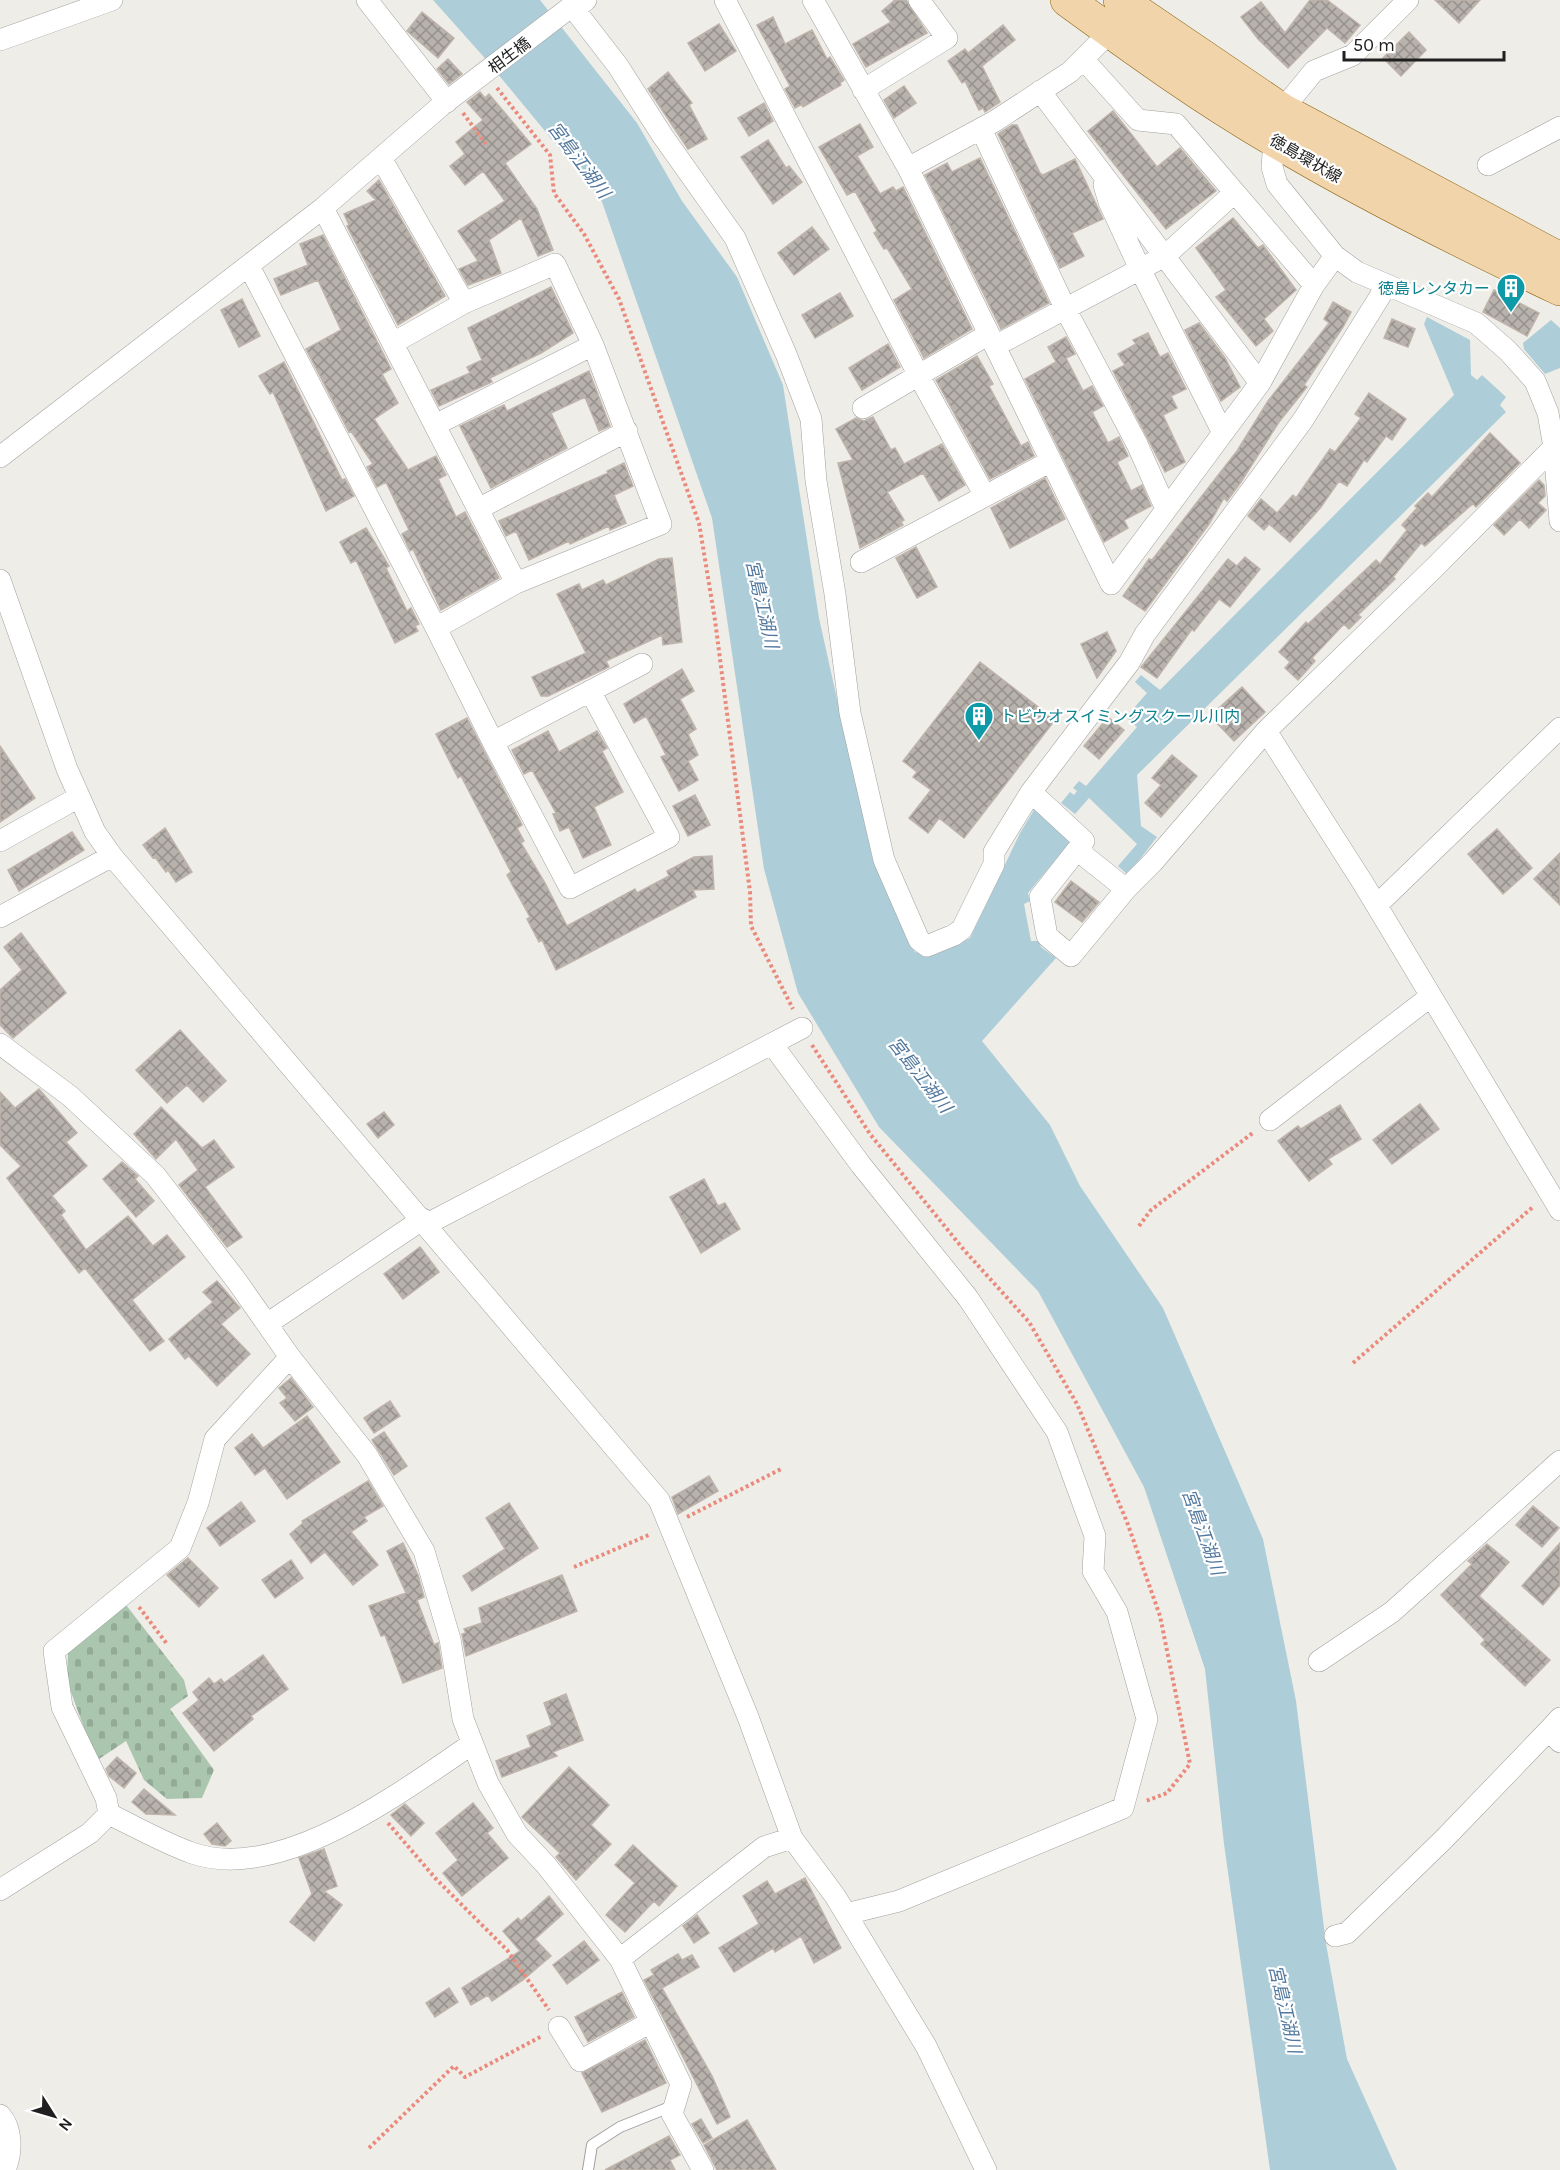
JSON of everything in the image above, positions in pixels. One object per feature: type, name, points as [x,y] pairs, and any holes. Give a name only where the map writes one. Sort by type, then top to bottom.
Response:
[{"type":"main road","name":"徳島環状線","points":[[1067,0],[1111,32],[1278,125],[1455,238],[1560,289]]},
{"type":"main road","name":"徳島環状線","points":[[1120,0],[1278,125],[1560,259]]},
{"type":"street","points":[[0,40],[112,0]]},
{"type":"street","points":[[367,0],[453,98]]},
{"type":"street","points":[[725,0],[919,376],[985,496]]},
{"type":"street","points":[[813,0],[908,168],[1111,584],[1260,383],[1314,285],[1335,256]]},
{"type":"street","points":[[862,90],[946,38],[919,0]]},
{"type":"street","points":[[1408,0],[1353,55],[1314,71],[1278,125],[1272,167],[1277,184],[1335,256],[1357,272],[1476,323],[1509,351],[1535,381],[1557,444],[1560,521]]},
{"type":"street","points":[[570,7],[618,66],[662,135],[735,238],[786,354],[811,419],[816,481],[836,594],[850,713],[884,860],[919,940],[927,946],[954,935],[962,928],[994,864],[994,852],[1031,792],[1129,663],[1145,634],[1302,420],[1387,285]]},
{"type":"street","name":"相生橋","points":[[0,457],[323,208],[453,98],[570,7]]},
{"type":"street","points":[[908,168],[981,129],[1070,72],[1111,32]]},
{"type":"street","points":[[1083,59],[1138,120],[1176,124],[1314,285]]},
{"type":"street","points":[[1040,91],[1260,383]]},
{"type":"street","points":[[1488,165],[1560,127]]},
{"type":"street","points":[[981,129],[1066,310],[1137,444],[1166,509]]},
{"type":"street","points":[[381,158],[464,303]]},
{"type":"street","points":[[1100,169],[1109,202],[1140,269],[1223,433]]},
{"type":"street","points":[[863,408],[919,376],[992,340],[1066,310],[1165,256],[1234,193]]},
{"type":"street","points":[[323,208],[516,583]]},
{"type":"street","points":[[393,343],[464,303],[555,264],[593,345],[661,524],[516,583],[436,628]]},
{"type":"street","points":[[249,266],[570,888],[669,837],[590,691]]},
{"type":"street","points":[[435,425],[593,345]]},
{"type":"street","points":[[478,509],[627,431]]},
{"type":"street","points":[[1031,792],[1084,841],[1040,897],[1047,936],[1071,956],[1126,889],[1153,862],[1266,731],[1557,444]]},
{"type":"street","points":[[861,562],[1051,461]]},
{"type":"street","points":[[0,580],[79,796],[95,832],[112,856],[425,1221],[660,1500],[748,1717],[792,1838],[835,1896],[926,2046],[986,2170]]},
{"type":"street","points":[[493,742],[642,664]]},
{"type":"street","points":[[1377,905],[1560,728]]},
{"type":"street","points":[[1266,731],[1377,905],[1555,1201]]},
{"type":"street","points":[[0,841],[79,796]]},
{"type":"street","points":[[1077,850],[1126,889]]},
{"type":"street","points":[[0,917],[112,856]]},
{"type":"street","points":[[1270,1120],[1431,996]]},
{"type":"street","points":[[267,1324],[425,1221],[802,1028]]},
{"type":"street","points":[[0,1044],[70,1096],[155,1175],[290,1358],[367,1455],[424,1551],[450,1639],[463,1719],[488,1783],[517,1834],[546,1864],[620,1959],[681,2084],[672,2114],[703,2170]]},
{"type":"street","points":[[772,1044],[861,1165],[968,1298],[1057,1432],[1095,1536],[1094,1572],[1118,1611],[1147,1719],[1123,1808],[899,1901],[846,1914]]},
{"type":"street","points":[[109,1814],[106,1798],[62,1707],[54,1651],[180,1548],[198,1503],[215,1439],[290,1358]]},
{"type":"street","points":[[1319,1661],[1392,1612],[1560,1461]]},
{"type":"street","points":[[1335,1936],[1347,1933],[1556,1730]]},
{"type":"street","points":[[109,1814],[193,1854],[240,1860],[312,1842],[376,1809],[472,1744]]},
{"type":"street","points":[[0,1890],[90,1833],[109,1814]]},
{"type":"street","points":[[620,1959],[764,1847],[792,1838]]},
{"type":"street","points":[[558,2027],[580,2061],[651,2022]]},
{"type":"street","points":[[0,2115],[7,2123],[10,2139],[5,2170]]},
{"type":"lane","points":[[588,2170],[592,2145],[620,2127],[675,2105]]},
{"type":"path","points":[[453,98],[486,144]]},
{"type":"path","points":[[1139,1226],[1150,1210],[1270,1120]]},
{"type":"path","points":[[1353,1363],[1555,1201]]},
{"type":"path","points":[[126,1590],[168,1644]]},
{"type":"path","points":[[369,2148],[454,2066],[465,2077],[558,2027],[507,1950],[436,1880],[376,1809]]},
{"type":"green space","points":[[123,1601],[184,1680],[188,1696],[170,1709],[214,1770],[202,1798],[167,1799],[144,1780],[126,1741],[96,1761],[67,1681],[68,1650]]},
{"type":"water","name":"宮島江湖川","points":[[433,0],[540,0],[637,123],[682,201],[737,277],[783,385],[819,618],[873,861],[915,952],[934,955],[970,938],[1020,833],[1037,805],[1070,842],[1028,893],[1030,901],[1024,904],[1031,941],[1039,941],[1041,947],[1056,958],[982,1041],[1050,1125],[1080,1186],[1163,1308],[1263,1539],[1296,1701],[1326,1944],[1347,2059],[1397,2170],[1270,2170],[1224,1844],[1205,1669],[1144,1487],[1038,1291],[879,1127],[798,993],[764,869],[712,518],[601,199],[483,56]]},
{"type":"water","points":[[1427,317],[1470,340],[1471,375],[1477,380],[1482,375],[1506,397],[1500,405],[1506,412],[1137,775],[1141,826],[1157,837],[1128,875],[1118,866],[1137,844],[1089,798],[1075,814],[1061,803],[1070,792],[1074,795],[1077,791],[1073,788],[1079,781],[1086,786],[1137,727],[1126,717],[1147,693],[1135,682],[1141,675],[1160,690],[1454,395],[1424,324]]},
{"type":"water","points":[[1551,320],[1560,328],[1560,368],[1545,374],[1524,349],[1523,343]]},
{"type":"building","points":[[895,0],[906,0],[927,33],[866,67],[853,44],[891,22],[882,11]]},
{"type":"building","points":[[1310,0],[1327,0],[1360,25],[1345,43],[1327,28],[1288,68],[1258,39],[1241,17],[1261,2],[1285,33]]},
{"type":"building","points":[[1435,0],[1480,0],[1459,23]]},
{"type":"building","points":[[422,12],[454,38],[438,58],[407,31]]},
{"type":"building","points":[[773,17],[785,44],[812,30],[827,59],[830,57],[844,80],[840,83],[841,85],[803,107],[802,104],[795,108],[785,89],[790,86],[757,25]]},
{"type":"building","points":[[719,24],[736,51],[705,71],[688,43]]},
{"type":"building","points":[[1003,25],[1015,40],[982,66],[1000,102],[985,112],[983,108],[979,110],[965,81],[962,83],[948,61],[965,49],[968,53]]},
{"type":"building","points":[[1409,32],[1426,50],[1401,76],[1383,58]]},
{"type":"building","points":[[448,59],[462,74],[449,84],[437,69]]},
{"type":"building","points":[[668,72],[692,103],[689,105],[707,139],[688,149],[648,89]]},
{"type":"building","points":[[904,86],[916,103],[894,118],[884,100]]},
{"type":"building","points":[[480,92],[485,98],[489,94],[531,144],[505,163],[537,209],[553,250],[538,256],[521,218],[489,240],[501,273],[468,285],[459,269],[478,261],[458,231],[505,201],[483,171],[465,185],[450,166],[465,154],[456,142],[483,120],[467,102]]},
{"type":"building","points":[[764,103],[773,121],[749,136],[738,118]]},
{"type":"building","points":[[1113,111],[1157,167],[1180,148],[1216,191],[1166,229],[1088,131]]},
{"type":"building","points":[[860,124],[873,147],[857,156],[880,194],[893,187],[896,191],[903,187],[972,329],[924,358],[894,300],[912,289],[887,248],[884,249],[874,233],[877,231],[855,191],[847,195],[819,147]]},
{"type":"building","points":[[1012,125],[1017,125],[1043,175],[1075,159],[1103,219],[1072,233],[1084,256],[1060,268],[998,134]]},
{"type":"building","points":[[768,140],[786,168],[789,166],[802,182],[773,204],[741,157]]},
{"type":"building","points":[[980,158],[1049,303],[1001,329],[925,175],[947,163],[952,172]]},
{"type":"building","points":[[379,180],[445,296],[398,325],[347,226],[349,225],[344,214],[376,200],[367,191]]},
{"type":"building","points":[[1233,218],[1258,248],[1263,245],[1296,290],[1264,319],[1273,331],[1256,346],[1216,297],[1226,290],[1196,248]]},
{"type":"building","points":[[812,227],[829,249],[794,275],[778,253]]},
{"type":"building","points":[[323,235],[391,369],[382,374],[398,403],[374,419],[408,470],[436,456],[446,475],[438,479],[456,517],[465,512],[499,578],[441,610],[413,549],[410,551],[402,534],[409,530],[386,482],[377,487],[367,467],[373,464],[351,431],[349,432],[306,349],[341,330],[318,280],[281,295],[274,279],[308,265],[300,244]]},
{"type":"building","points":[[551,287],[573,333],[541,353],[490,378],[492,382],[439,406],[431,390],[470,373],[467,367],[482,360],[468,328]]},
{"type":"building","name":"徳島レンタカー","points":[[1494,290],[1539,313],[1527,336],[1483,312]]},
{"type":"building","points":[[840,293],[853,316],[815,338],[802,315]]},
{"type":"building","points":[[242,299],[260,336],[239,347],[221,310]]},
{"type":"building","points":[[1333,302],[1351,312],[1304,385],[1307,387],[1279,422],[1227,501],[1224,498],[1209,524],[1145,611],[1123,596],[1149,559],[1152,560],[1237,451],[1268,401],[1329,323],[1324,319]]},
{"type":"building","points":[[1392,319],[1415,329],[1408,347],[1384,338]]},
{"type":"building","points":[[1199,323],[1225,358],[1240,387],[1221,401],[1185,330]]},
{"type":"building","points":[[1148,333],[1160,357],[1168,353],[1186,389],[1171,396],[1177,408],[1163,415],[1185,462],[1165,472],[1113,371],[1125,365],[1118,354],[1136,344],[1133,340]]},
{"type":"building","points":[[1066,337],[1075,354],[1066,358],[1083,391],[1092,386],[1103,406],[1092,412],[1108,443],[1119,437],[1128,456],[1117,462],[1131,491],[1142,485],[1151,506],[1124,520],[1128,528],[1104,542],[1025,379],[1056,362],[1048,347]]},
{"type":"building","points":[[888,344],[900,367],[862,390],[849,368]]},
{"type":"building","points":[[977,356],[993,384],[989,386],[1021,446],[1028,442],[1034,456],[990,479],[936,380]]},
{"type":"building","points":[[284,362],[342,480],[345,479],[354,496],[326,511],[273,392],[270,394],[259,376]]},
{"type":"building","points":[[589,371],[610,426],[599,431],[585,397],[551,413],[567,448],[491,488],[460,426],[504,405],[507,411]]},
{"type":"building","points":[[1369,393],[1406,419],[1392,440],[1386,436],[1367,462],[1364,460],[1347,486],[1339,481],[1321,507],[1290,542],[1269,524],[1264,530],[1248,516],[1261,499],[1277,513],[1293,495],[1296,498],[1330,449],[1335,452],[1361,418],[1355,414]]},
{"type":"building","points":[[873,417],[891,450],[895,448],[904,464],[942,444],[965,485],[939,501],[923,473],[887,492],[904,520],[901,522],[903,525],[860,548],[838,463],[853,460],[836,429],[856,418],[864,421]]},
{"type":"building","points":[[1490,433],[1520,463],[1476,507],[1473,504],[1469,507],[1425,546],[1421,543],[1393,577],[1395,579],[1358,615],[1361,617],[1349,629],[1344,624],[1312,658],[1315,661],[1298,680],[1285,668],[1290,662],[1279,652],[1306,622],[1308,624],[1376,560],[1380,564],[1407,530],[1402,525],[1417,508],[1415,506],[1428,493],[1432,497]]},
{"type":"building","points":[[624,463],[633,486],[614,495],[626,523],[610,530],[609,526],[570,544],[569,541],[529,560],[516,531],[506,536],[499,521],[608,473],[607,471]]},
{"type":"building","points":[[1045,478],[1065,519],[1010,548],[991,508]]},
{"type":"building","points":[[1539,480],[1544,485],[1545,496],[1538,503],[1546,510],[1529,528],[1520,519],[1504,535],[1494,525]]},
{"type":"building","points":[[366,528],[389,566],[386,568],[407,611],[411,608],[419,624],[415,626],[418,631],[395,643],[356,560],[351,563],[340,542]]},
{"type":"building","points":[[916,547],[937,587],[917,598],[896,558]]},
{"type":"building","points":[[1245,557],[1260,569],[1230,607],[1219,599],[1194,631],[1192,629],[1157,678],[1141,667],[1228,559],[1237,566]]},
{"type":"building","points":[[672,558],[682,642],[663,645],[662,635],[606,661],[609,667],[548,696],[541,696],[532,677],[586,653],[557,594],[579,584],[582,590],[603,580],[606,585],[659,559]]},
{"type":"building","points":[[1107,632],[1116,651],[1097,678],[1081,644]]},
{"type":"building","name":"トビウオスイミングスクール川内","points":[[980,662],[1055,720],[964,838],[939,818],[928,833],[909,818],[931,790],[913,777],[917,772],[903,761]]},
{"type":"building","points":[[682,669],[694,691],[680,699],[696,729],[688,734],[698,755],[688,761],[698,780],[679,791],[661,757],[666,755],[646,716],[634,723],[624,704]]},
{"type":"building","points":[[1242,687],[1265,712],[1234,741],[1210,716]]},
{"type":"building","points":[[1108,717],[1124,730],[1099,759],[1084,746]]},
{"type":"building","points":[[467,718],[522,825],[517,828],[524,841],[521,843],[567,926],[635,889],[637,893],[669,876],[667,871],[694,857],[712,856],[714,889],[693,890],[696,897],[556,970],[542,940],[539,942],[527,919],[530,917],[507,875],[511,872],[461,776],[458,778],[436,734]]},
{"type":"building","points":[[548,731],[559,752],[597,731],[607,748],[602,751],[623,792],[594,807],[611,845],[583,858],[569,827],[560,831],[553,814],[556,813],[532,770],[524,774],[512,750]]},
{"type":"building","points":[[0,746],[35,798],[0,822]]},
{"type":"building","points":[[1172,755],[1197,776],[1161,817],[1145,803],[1161,785],[1152,778]]},
{"type":"building","points":[[695,795],[710,825],[688,836],[673,806]]},
{"type":"building","points":[[165,828],[192,872],[176,882],[168,870],[166,872],[143,845]]},
{"type":"building","points":[[1497,829],[1532,868],[1503,894],[1468,854]]},
{"type":"building","points":[[72,832],[84,850],[19,891],[8,870]]},
{"type":"building","points":[[1560,853],[1560,905],[1534,879]]},
{"type":"building","points":[[1071,881],[1099,902],[1082,922],[1055,902]]},
{"type":"building","points":[[21,933],[66,993],[13,1038],[0,1025],[0,990],[22,970],[4,947]]},
{"type":"building","points":[[180,1030],[226,1081],[203,1102],[187,1085],[167,1103],[136,1070]]},
{"type":"building","points":[[39,1089],[77,1133],[66,1142],[87,1166],[52,1196],[65,1211],[61,1215],[86,1250],[128,1216],[153,1246],[167,1235],[185,1257],[132,1300],[164,1341],[150,1351],[85,1268],[79,1273],[7,1178],[21,1166],[0,1145],[0,1092],[15,1108]]},
{"type":"building","points":[[1420,1104],[1439,1129],[1392,1164],[1373,1140]]},
{"type":"building","points":[[1340,1105],[1361,1139],[1328,1159],[1332,1164],[1309,1181],[1278,1141],[1298,1126],[1301,1129]]},
{"type":"building","points":[[161,1107],[202,1148],[214,1140],[234,1167],[205,1187],[242,1237],[227,1247],[179,1185],[198,1170],[176,1139],[156,1159],[134,1134]]},
{"type":"building","points":[[384,1112],[394,1125],[378,1138],[367,1124]]},
{"type":"building","points":[[122,1162],[138,1176],[135,1179],[154,1201],[136,1217],[103,1179]]},
{"type":"building","points":[[704,1179],[718,1206],[725,1203],[740,1229],[701,1253],[670,1197]]},
{"type":"building","points":[[420,1247],[439,1272],[403,1299],[384,1274]]},
{"type":"building","points":[[217,1281],[240,1308],[221,1324],[250,1354],[217,1386],[189,1356],[185,1359],[169,1339],[213,1302],[203,1292]]},
{"type":"building","points":[[291,1378],[313,1407],[295,1421],[280,1403],[287,1398],[279,1388]]},
{"type":"building","points":[[390,1401],[400,1416],[374,1433],[364,1418]]},
{"type":"building","points":[[307,1416],[340,1462],[287,1499],[265,1468],[255,1475],[235,1448],[252,1434],[263,1448]]},
{"type":"building","points":[[384,1432],[407,1466],[394,1475],[372,1440]]},
{"type":"building","points":[[709,1476],[718,1491],[678,1514],[672,1497]]},
{"type":"building","points":[[368,1481],[383,1506],[364,1517],[367,1521],[351,1532],[378,1565],[353,1585],[325,1552],[311,1563],[290,1534],[303,1523],[302,1521]]},
{"type":"building","points":[[241,1502],[255,1521],[220,1546],[207,1528]]},
{"type":"building","points":[[509,1503],[538,1548],[472,1591],[463,1576],[505,1549],[486,1518]]},
{"type":"building","points":[[1533,1506],[1559,1528],[1542,1547],[1516,1525]]},
{"type":"building","points":[[403,1543],[418,1575],[424,1597],[417,1600],[434,1645],[438,1643],[442,1668],[403,1683],[385,1635],[381,1636],[369,1606],[406,1593],[387,1551]]},
{"type":"building","points":[[1560,1543],[1560,1585],[1543,1605],[1522,1586]]},
{"type":"building","points":[[1487,1544],[1509,1562],[1479,1596],[1550,1660],[1525,1686],[1481,1644],[1485,1640],[1441,1595],[1472,1564],[1468,1561]]},
{"type":"building","points":[[188,1558],[218,1588],[199,1607],[167,1575]]},
{"type":"building","points":[[291,1560],[303,1578],[275,1598],[262,1580]]},
{"type":"building","points":[[562,1575],[577,1611],[466,1656],[462,1634],[466,1633],[464,1629],[482,1623],[479,1608]]},
{"type":"building","points":[[263,1655],[288,1689],[251,1716],[253,1719],[214,1751],[183,1713],[199,1700],[193,1692],[209,1678],[214,1684],[221,1679],[224,1683]]},
{"type":"building","points":[[566,1694],[583,1740],[553,1752],[557,1756],[502,1777],[496,1761],[531,1747],[527,1736],[552,1725],[544,1703]]},
{"type":"building","points":[[117,1757],[136,1773],[124,1788],[109,1776],[106,1769]]},
{"type":"building","points":[[569,1767],[609,1805],[591,1825],[611,1844],[576,1880],[556,1857],[560,1853],[522,1817]]},
{"type":"building","points":[[144,1789],[175,1815],[146,1814],[132,1802]]},
{"type":"building","points":[[473,1803],[493,1828],[487,1833],[508,1858],[462,1896],[443,1873],[458,1860],[436,1833]]},
{"type":"building","points":[[405,1804],[424,1823],[411,1836],[391,1815]]},
{"type":"building","points":[[217,1823],[231,1841],[225,1846],[212,1844],[204,1834]]},
{"type":"building","points":[[633,1845],[677,1886],[659,1906],[654,1901],[625,1932],[606,1915],[635,1883],[615,1865]]},
{"type":"building","points":[[324,1849],[337,1886],[324,1891],[342,1905],[314,1941],[290,1922],[312,1894],[299,1858]]},
{"type":"building","points":[[805,1878],[841,1948],[814,1963],[801,1936],[775,1952],[773,1948],[734,1972],[719,1948],[759,1924],[743,1896],[767,1881],[775,1894]]},
{"type":"building","points":[[549,1896],[563,1914],[535,1939],[551,1956],[523,1980],[492,2001],[488,1995],[471,2005],[462,1988],[520,1951],[503,1931],[518,1918],[521,1921]]},
{"type":"building","points":[[697,1915],[709,1933],[694,1943],[683,1926]]},
{"type":"building","points":[[584,1941],[599,1960],[567,1984],[553,1965]]},
{"type":"building","points":[[678,1954],[682,1960],[692,1955],[699,1967],[662,1988],[712,2076],[730,2117],[717,2124],[644,1980],[654,1975],[651,1970]]},
{"type":"building","points":[[449,1988],[458,2002],[435,2017],[426,2003]]},
{"type":"building","points":[[622,1992],[634,2017],[588,2042],[575,2017]]},
{"type":"building","points":[[645,2040],[666,2083],[602,2112],[582,2073]]},
{"type":"building","points":[[701,2119],[712,2138],[703,2143],[692,2124]]},
{"type":"building","points":[[747,2120],[776,2170],[717,2170],[704,2145]]},
{"type":"building","points":[[669,2136],[680,2155],[670,2160],[675,2170],[605,2170]]},
{"type":"place","name":"徳島レンタカー","points":[[1511,314]]},
{"type":"place","name":"トビウオスイミングスクール川内","points":[[979,742]]}]
